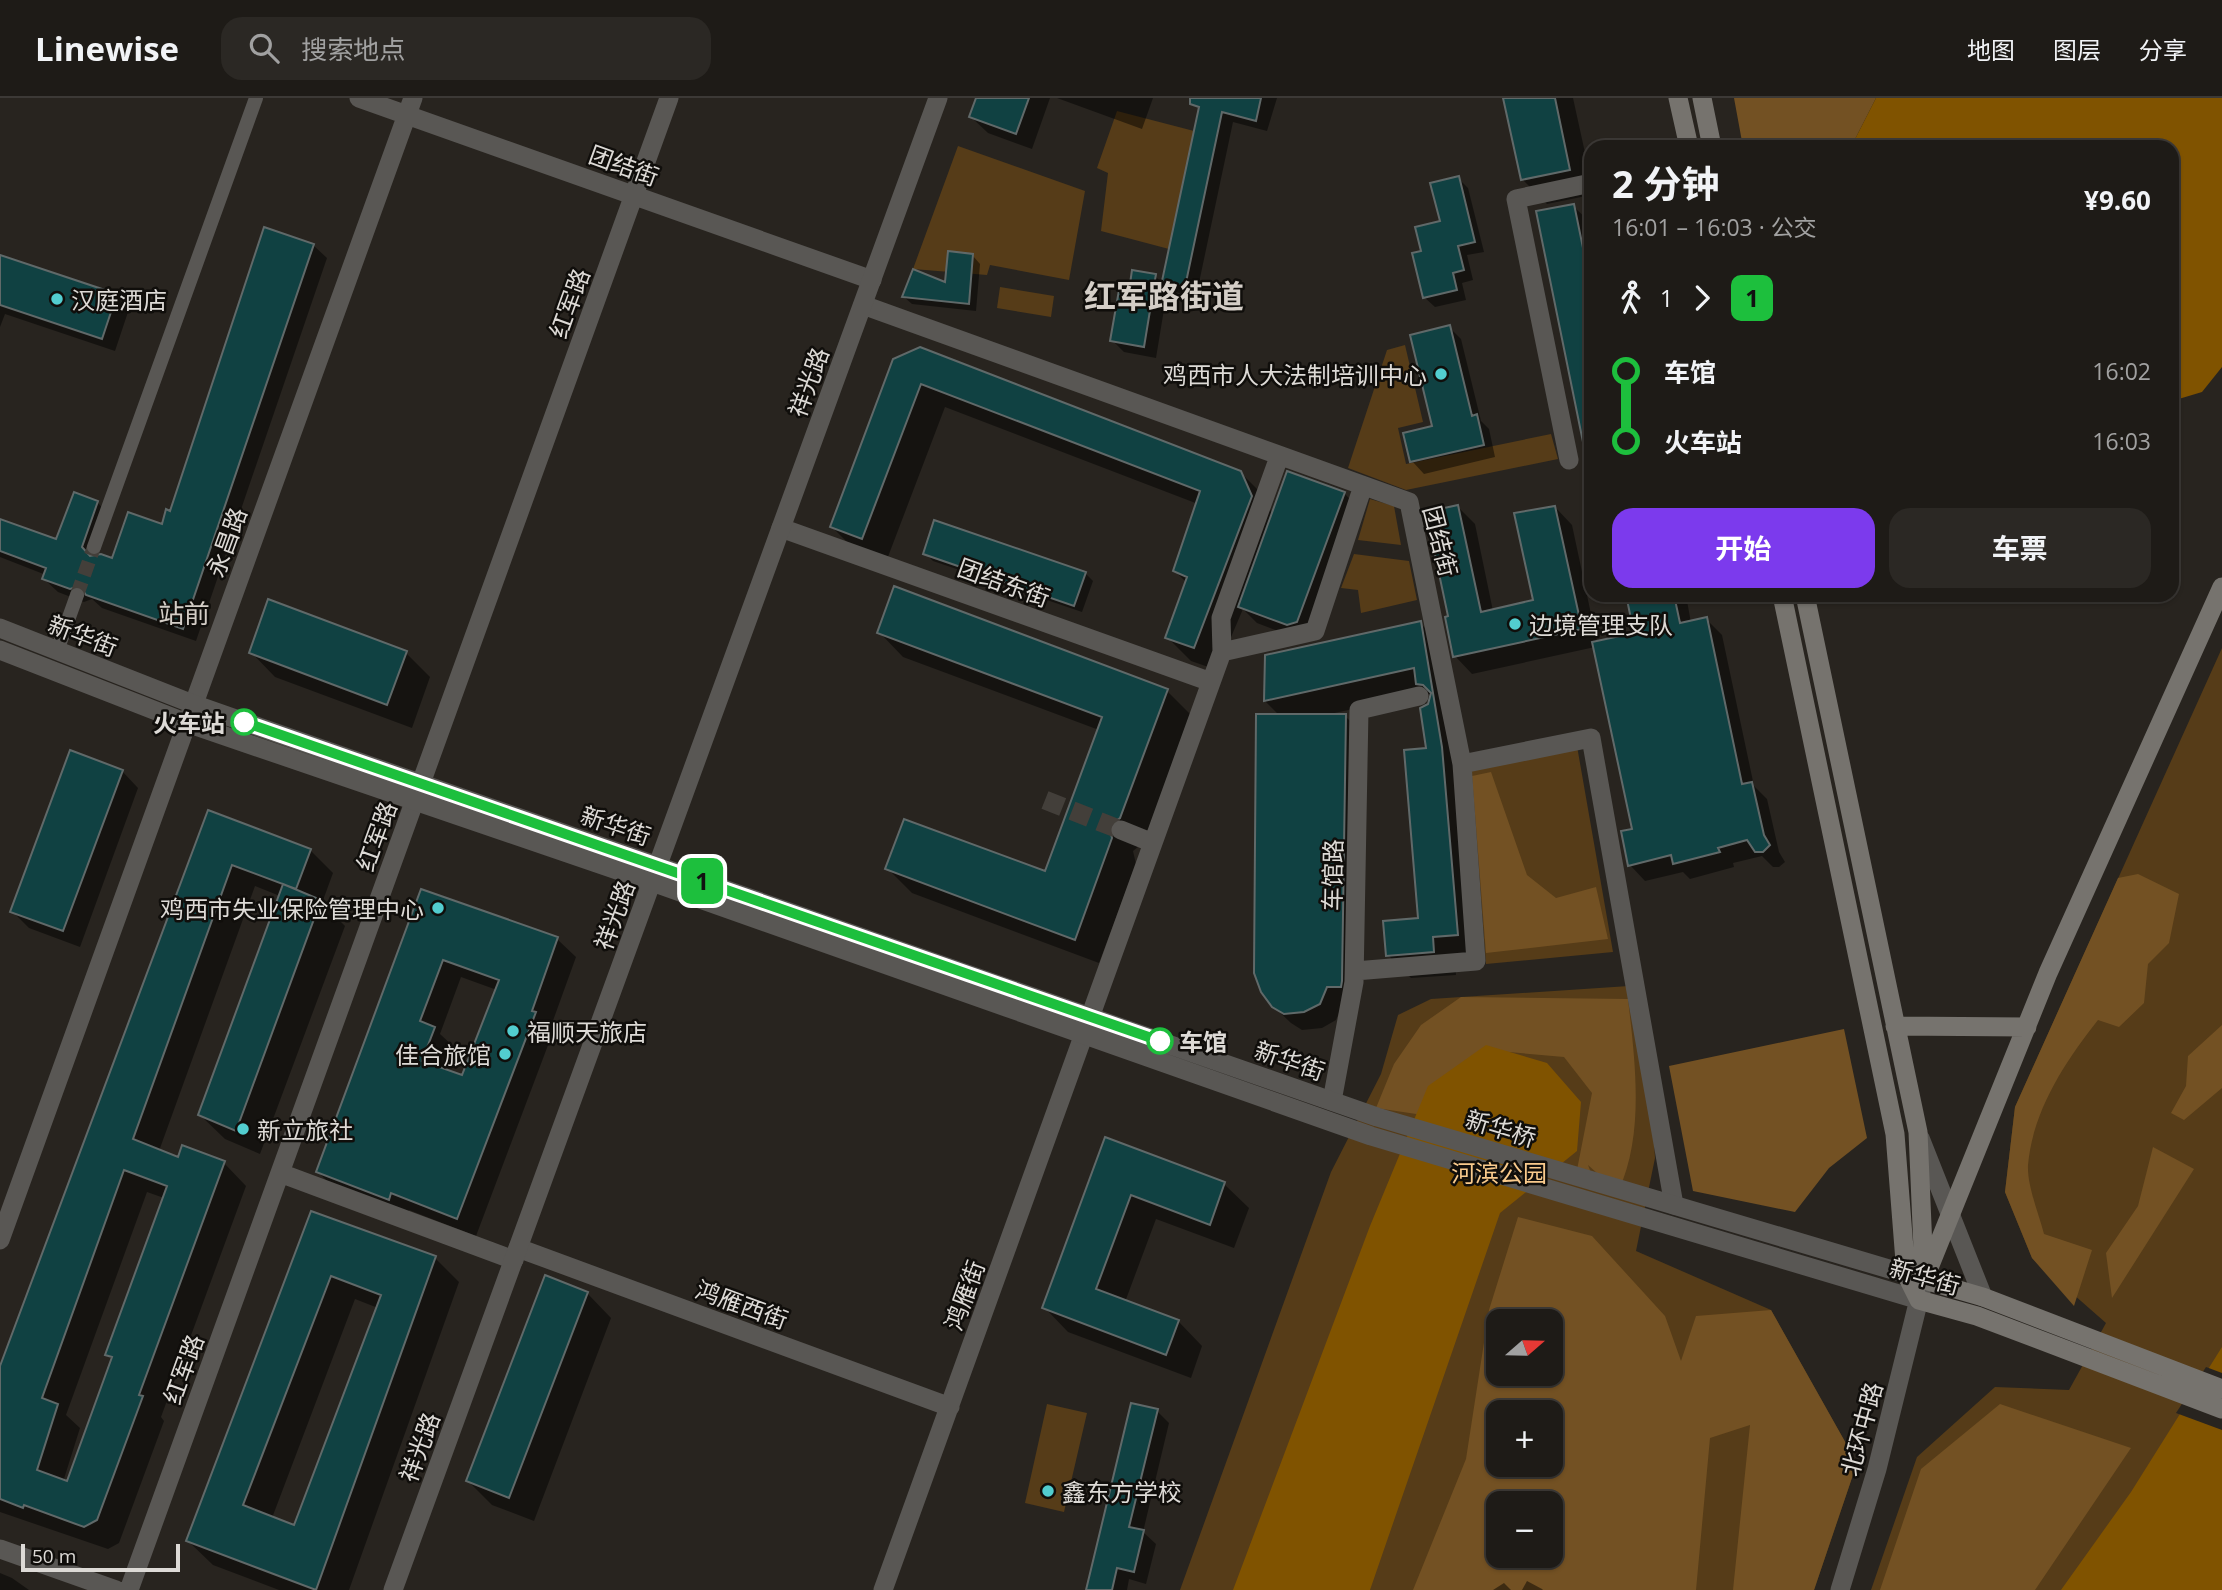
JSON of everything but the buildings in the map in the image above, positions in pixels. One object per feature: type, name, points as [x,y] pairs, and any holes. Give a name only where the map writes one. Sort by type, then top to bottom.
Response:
[{"type":"main road","points":[[1678,98],[1687,140]]},
{"type":"main road","points":[[1702,98],[1711,140]]},
{"type":"main road","points":[[1915,1277],[1951,1216],[2027,1027],[2222,587]]},
{"type":"main road","points":[[1783,602],[1895,1135],[1915,1277]]},
{"type":"main road","points":[[1806,602],[1917,1132],[1915,1277]]},
{"type":"main road","points":[[1895,1026],[2027,1027]]},
{"type":"main road","name":"新华街","points":[[1915,1277],[1983,1297],[2222,1409]]},
{"type":"main road","name":"新华街","points":[[1919,1300],[1977,1316],[2062,1350],[2104,1354],[2222,1389]]},
{"type":"street","points":[[94,547],[256,98]]},
{"type":"street","name":"团结街","points":[[359,98],[410,106],[634,195],[872,280]]},
{"type":"street","name":"红军路","points":[[129,1590],[669,98]]},
{"type":"street","name":"祥光路","points":[[393,1590],[938,98]]},
{"type":"street","name":"永昌路","points":[[0,1240],[410,106]]},
{"type":"street","points":[[1569,460],[1516,199],[1584,184]]},
{"type":"street","name":"团结街","points":[[863,305],[1409,502],[1462,764],[1476,961],[1355,971]]},
{"type":"street","points":[[1279,457],[1221,618],[1222,652],[1315,631],[1363,486]]},
{"type":"street","name":"团结东街","points":[[781,528],[1211,682]]},
{"type":"street","points":[[57,651],[77,595]]},
{"type":"street","name":"新华街","points":[[0,628],[418,793]]},
{"type":"street","name":"新华街","points":[[0,650],[187,723],[418,793],[1085,1025],[1371,1136]]},
{"type":"street","name":"鸿雁街","points":[[883,1590],[1222,652]]},
{"type":"street","name":"车馆路","points":[[1332,1101],[1355,971],[1359,710],[1419,696]]},
{"type":"street","points":[[1462,764],[1591,738],[1674,1205]]},
{"type":"street","points":[[1121,830],[1153,843]]},
{"type":"street","name":"新华街","points":[[1085,1025],[1377,1117]]},
{"type":"street","name":"新华桥","points":[[1377,1117],[1611,1186]]},
{"type":"street","points":[[1917,1132],[1983,1297]]},
{"type":"street","name":"新华桥","points":[[1371,1136],[1608,1207]]},
{"type":"street","name":"鸿雁西街","points":[[280,1173],[950,1406]]},
{"type":"street","name":"新华街","points":[[1611,1186],[1915,1277]]},
{"type":"street","name":"新华街","points":[[1608,1207],[1919,1300]]},
{"type":"street","name":"北环中路","points":[[1840,1590],[1877,1469],[1919,1300],[1915,1277]]},
{"type":"street","points":[[0,1549],[116,1590]]},
{"type":"green space","points":[[1117,111],[1194,131],[1169,249],[1101,231],[1108,173],[1097,168]]},
{"type":"green space","points":[[958,146],[1085,191],[1069,280],[990,265],[987,275],[913,269]]},
{"type":"green space","points":[[1000,287],[1054,296],[1051,317],[997,308]]},
{"type":"green space","points":[[1405,345],[1423,422],[1398,428],[1406,464],[1551,434],[1558,459],[1406,490],[1348,468],[1387,350]]},
{"type":"green space","points":[[1370,499],[1394,506],[1401,545],[1358,540]]},
{"type":"green space","points":[[1354,554],[1409,561],[1417,600],[1361,613],[1358,590],[1341,588]]},
{"type":"green space","points":[[2222,648],[2222,1590],[1871,1590],[1917,1457],[1995,1387],[2069,1390],[2106,1323],[2032,1258],[2005,1192],[2015,1107]]},
{"type":"green space","points":[[1577,746],[1613,952],[1486,964],[1471,769]]},
{"type":"green space","name":"河滨公园","points":[[1644,985],[1655,1158],[1636,1251],[1771,1310],[1857,1463],[1814,1590],[1180,1590],[1331,1172],[1381,1074],[1398,1015],[1431,999]]},
{"type":"green space","points":[[1047,1404],[1087,1413],[1064,1512],[1025,1503]]},
{"type":"shaded area","points":[[1734,98],[1876,98],[1855,140],[1742,140]]},
{"type":"shaded area","points":[[1876,98],[2222,98],[2222,367],[2202,392],[2179,399],[2179,140],[1855,140]]},
{"type":"shaded area","points":[[1491,772],[1527,875],[1556,898],[1596,887],[1608,939],[1486,953],[1472,776]]},
{"type":"shaded area","points":[[2138,874],[2179,894],[2169,943],[2148,964],[2144,1003],[2119,1027],[2098,1020],[2063,1070],[2036,1125],[2028,1165],[2031,1191],[2044,1234],[2092,1250],[2074,1306],[2032,1258],[2005,1192],[2015,1107],[2118,878]]},
{"type":"shaded area","points":[[1461,997],[1628,999],[1635,1072],[1635,1122],[1632,1146],[1618,1192],[1588,1165],[1596,1186],[1576,1175],[1592,1093],[1564,1057],[1486,1050],[1423,1115],[1376,1108],[1394,1064],[1421,1025]]},
{"type":"shaded area","points":[[2222,1025],[2222,1088],[2184,1120],[2171,1113],[2186,1086],[2188,1056]]},
{"type":"shaded area","points":[[1844,1029],[1867,1138],[1829,1168],[1795,1212],[1693,1191],[1669,1066]]},
{"type":"shaded area","points":[[1486,1045],[1547,1063],[1581,1102],[1577,1151],[1500,1213],[1370,1590],[1233,1590],[1370,1226],[1428,1086]]},
{"type":"shaded area","points":[[2153,1147],[2194,1169],[2112,1298],[2106,1253],[2138,1206]]},
{"type":"shaded area","points":[[1518,1217],[1592,1236],[1665,1316],[1681,1361],[1696,1316],[1771,1310],[1857,1463],[1814,1590],[1733,1590],[1750,1425],[1710,1438],[1696,1590],[1413,1590],[1466,1459],[1486,1329],[1486,1386],[1563,1386],[1563,1309],[1489,1309]]},
{"type":"shaded area","points":[[2222,1347],[2222,1590],[2061,1590],[2131,1492]]},
{"type":"shaded area","points":[[2000,1404],[2131,1448],[2035,1590],[1880,1590],[1921,1469]]},
{"type":"pier","points":[[2206,1367],[2222,1373],[2222,1430],[2176,1413]]},
{"type":"tunnel","points":[[77,595],[94,547]]},
{"type":"tunnel","points":[[1045,800],[1121,830]]},
{"type":"bus line","name":"1","points":[[244,722],[1160,1041]]},
{"type":"place","name":"汉庭酒店","points":[[57,299]]},
{"type":"place","name":"鸡西市人大法制培训中心","points":[[1441,374]]},
{"type":"place","name":"边境管理支队","points":[[1515,624]]},
{"type":"place","name":"火车站","points":[[244,722]]},
{"type":"place","name":"鸡西市失业保险管理中心","points":[[438,908]]},
{"type":"place","name":"福顺天旅店","points":[[513,1031]]},
{"type":"place","name":"车馆","points":[[1160,1041]]},
{"type":"place","name":"佳合旅馆","points":[[505,1054]]},
{"type":"place","name":"新立旅社","points":[[243,1129]]},
{"type":"place","name":"鑫东方学校","points":[[1048,1491]]},
{"type":"district","name":"红军路街道","points":[[1164,295]]},
{"type":"district","name":"站前","points":[[184,613]]}]
